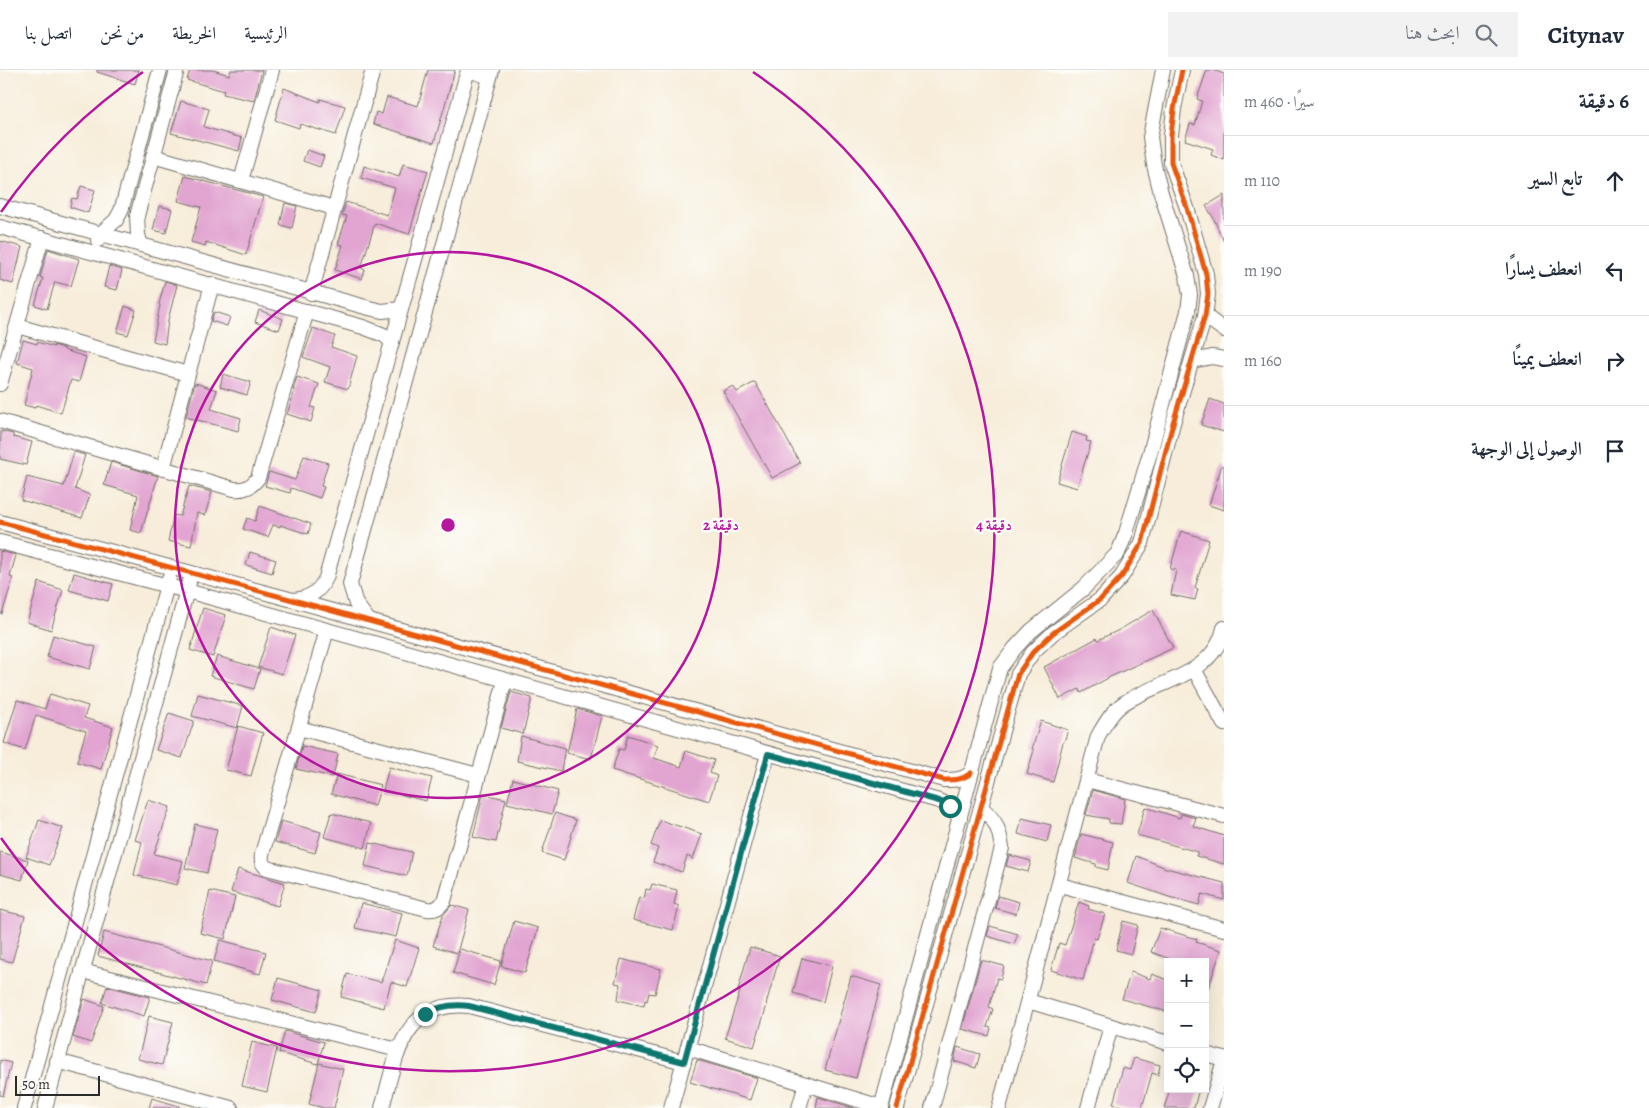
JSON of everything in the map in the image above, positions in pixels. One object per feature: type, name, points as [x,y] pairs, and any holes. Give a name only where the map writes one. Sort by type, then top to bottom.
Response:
[{"type":"street","points":[[95,253],[100,234],[112,224],[121,211],[160,70]]},
{"type":"street","points":[[141,246],[138,235],[137,216],[177,70]]},
{"type":"street","points":[[241,181],[272,70]]},
{"type":"street","points":[[310,293],[372,70]]},
{"type":"street","points":[[293,600],[304,599],[313,594],[321,587],[326,578],[468,70],[491,73],[350,584],[356,604],[369,622]]},
{"type":"street","points":[[382,1108],[398,1050],[406,1033],[418,1020],[433,1010],[451,1005],[469,1006],[686,1055],[806,1084],[881,1107],[1000,668],[1031,631],[1084,588],[1118,553],[1126,533],[1150,453],[1188,311],[1190,295],[1187,276],[1161,193],[1150,137],[1163,71],[1181,73],[1171,135],[1171,163],[1187,208],[1206,274],[1208,294],[1205,316],[1164,457],[1142,543],[1132,561],[1101,600],[1053,633],[1033,652],[1018,674],[898,1108]]},
{"type":"street","points":[[153,156],[334,208]]},
{"type":"street","points":[[0,206],[310,293],[382,311],[401,309]]},
{"type":"street","points":[[121,211],[137,216]]},
{"type":"street","points":[[0,227],[363,327],[379,333],[392,342]]},
{"type":"street","points":[[0,384],[42,238]]},
{"type":"street","points":[[163,469],[212,284]]},
{"type":"street","points":[[363,327],[369,308]]},
{"type":"street","points":[[0,421],[234,489],[248,488],[258,478],[307,311]]},
{"type":"street","points":[[1205,316],[1224,330]]},
{"type":"street","points":[[17,326],[188,374]]},
{"type":"street","points":[[1192,361],[1212,358],[1224,359]]},
{"type":"street","points":[[1150,453],[1164,457]]},
{"type":"street","points":[[354,478],[377,485]]},
{"type":"street","points":[[0,522],[293,600],[944,780],[964,778],[971,773]]},
{"type":"street","points":[[0,542],[187,591],[939,801],[950,806],[960,818]]},
{"type":"street","points":[[24,1108],[172,568]]},
{"type":"street","points":[[45,1108],[192,573]]},
{"type":"street","points":[[999,1108],[1060,885],[1098,736],[1109,718],[1124,704],[1194,669],[1208,658],[1219,644],[1224,628]]},
{"type":"street","points":[[327,630],[262,854],[261,860],[267,868],[434,910],[440,907],[444,901],[505,681]]},
{"type":"street","points":[[1194,669],[1224,724]]},
{"type":"street","points":[[299,728],[478,776]]},
{"type":"street","points":[[672,1108],[768,754]]},
{"type":"street","points":[[1087,780],[1224,816]]},
{"type":"street","points":[[932,1108],[1002,848],[1000,834],[995,821],[982,808]]},
{"type":"street","points":[[1060,885],[1224,929]]},
{"type":"street","points":[[80,899],[100,904]]},
{"type":"street","points":[[82,971],[398,1050]]},
{"type":"street","points":[[1028,1001],[1164,1042]]},
{"type":"street","points":[[1088,1108],[1111,1026]]},
{"type":"street","points":[[1209,1055],[1224,1060],[1210,1108]]},
{"type":"street","points":[[894,1060],[910,1065]]},
{"type":"street","points":[[57,1061],[231,1108]]},
{"type":"street","points":[[799,1108],[806,1084]]},
{"type":"building","points":[[97,70],[139,70],[135,84],[97,72]]},
{"type":"building","points":[[190,70],[213,70],[229,75],[231,70],[262,70],[254,101],[223,94],[224,91],[187,80]]},
{"type":"building","points":[[428,70],[455,70],[434,143],[373,124],[376,112],[382,114],[387,97],[418,106]]},
{"type":"building","points":[[1207,70],[1224,74],[1224,160],[1211,155],[1213,149],[1185,140],[1190,124],[1195,125],[1202,101],[1197,99]]},
{"type":"building","points":[[284,88],[320,102],[320,99],[345,106],[336,135],[300,124],[299,128],[275,120]]},
{"type":"building","points":[[181,101],[209,109],[204,127],[242,138],[239,151],[171,133]]},
{"type":"building","points":[[307,150],[324,156],[320,167],[303,161]]},
{"type":"building","points":[[403,164],[428,171],[409,234],[375,223],[361,268],[365,270],[362,279],[335,270],[343,245],[338,244],[347,216],[342,215],[346,202],[387,215],[395,188],[361,178],[364,166],[399,177]]},
{"type":"building","points":[[185,176],[263,197],[246,255],[206,242],[205,246],[191,242],[201,207],[178,201]]},
{"type":"building","points":[[81,186],[95,190],[88,213],[70,207],[72,198],[77,199]]},
{"type":"building","points":[[1224,195],[1224,242],[1206,206]]},
{"type":"building","points":[[285,203],[297,206],[292,228],[280,225]]},
{"type":"building","points":[[159,206],[172,209],[166,233],[153,230]]},
{"type":"building","points":[[0,241],[22,247],[13,284],[0,280]]},
{"type":"building","points":[[48,249],[79,259],[71,286],[55,282],[47,309],[35,305],[43,278],[40,278]]},
{"type":"building","points":[[109,266],[122,270],[117,290],[104,287]]},
{"type":"building","points":[[165,281],[177,285],[168,320],[165,344],[153,341]]},
{"type":"building","points":[[125,306],[136,310],[128,335],[117,332]]},
{"type":"building","points":[[259,310],[283,319],[279,330],[255,322]]},
{"type":"building","points":[[214,312],[230,317],[227,326],[211,321]]},
{"type":"building","points":[[313,328],[335,336],[331,347],[357,356],[348,389],[325,382],[330,367],[303,357]]},
{"type":"building","points":[[23,340],[54,347],[54,345],[86,357],[79,382],[71,380],[61,413],[36,405],[35,408],[24,405],[33,368],[17,363]]},
{"type":"building","points":[[223,374],[251,382],[247,395],[220,387]]},
{"type":"building","points":[[297,377],[319,384],[311,407],[315,408],[311,422],[287,414]]},
{"type":"building","points":[[755,382],[800,463],[772,478],[723,391],[733,386],[737,392]]},
{"type":"building","points":[[195,383],[217,390],[211,409],[241,418],[238,431],[186,417]]},
{"type":"building","points":[[1210,399],[1224,404],[1224,432],[1201,425]]},
{"type":"building","points":[[1,431],[13,434],[13,437],[32,442],[26,465],[0,459]]},
{"type":"building","points":[[1072,432],[1087,437],[1086,441],[1091,442],[1077,488],[1057,482]]},
{"type":"building","points":[[74,452],[85,455],[75,489],[90,495],[82,518],[21,500],[27,477],[64,486]]},
{"type":"building","points":[[304,456],[328,463],[321,486],[324,487],[320,498],[291,488],[290,493],[265,486],[269,472],[295,480]]},
{"type":"building","points":[[111,462],[158,476],[141,533],[130,530],[138,495],[104,485]]},
{"type":"building","points":[[1222,465],[1224,466],[1224,510],[1209,505]]},
{"type":"building","points":[[189,486],[212,492],[205,515],[197,513],[191,546],[168,541],[174,515],[180,516]]},
{"type":"building","points":[[260,506],[311,524],[308,534],[280,525],[280,527],[273,525],[268,537],[243,529],[247,518],[255,521]]},
{"type":"building","points":[[1181,531],[1209,540],[1195,588],[1198,589],[1195,600],[1171,595],[1176,570],[1170,569]]},
{"type":"building","points":[[0,551],[16,555],[10,577],[13,578],[2,614],[0,613]]},
{"type":"building","points":[[250,552],[276,560],[272,573],[246,565]]},
{"type":"building","points":[[74,573],[113,584],[108,601],[69,590]]},
{"type":"building","points":[[39,582],[63,590],[51,630],[27,622]]},
{"type":"building","points":[[203,608],[226,615],[213,657],[190,650]]},
{"type":"building","points":[[1153,610],[1173,648],[1110,677],[1081,693],[1079,689],[1060,699],[1044,667],[1097,638],[1098,640],[1119,630]]},
{"type":"building","points":[[271,627],[295,635],[282,674],[258,667]]},
{"type":"building","points":[[53,635],[96,647],[90,669],[47,657]]},
{"type":"building","points":[[217,656],[260,669],[254,689],[210,676]]},
{"type":"building","points":[[511,692],[532,698],[523,734],[501,728]]},
{"type":"building","points":[[50,694],[88,706],[84,718],[113,727],[101,769],[77,762],[86,731],[36,715],[25,750],[4,743],[17,700],[45,709]]},
{"type":"building","points":[[198,694],[243,706],[237,728],[192,716]]},
{"type":"building","points":[[577,709],[602,716],[591,759],[567,753]]},
{"type":"building","points":[[169,713],[194,721],[182,758],[156,750]]},
{"type":"building","points":[[1041,721],[1068,730],[1053,782],[1027,774],[1034,750],[1032,749]]},
{"type":"building","points":[[238,726],[263,733],[251,776],[226,770]]},
{"type":"building","points":[[628,735],[658,745],[654,758],[681,767],[686,751],[714,760],[710,773],[717,776],[709,801],[612,770],[619,749],[624,750]]},
{"type":"building","points":[[521,736],[565,748],[561,771],[517,761]]},
{"type":"building","points":[[302,746],[338,754],[333,777],[296,769]]},
{"type":"building","points":[[389,767],[432,778],[426,801],[383,790]]},
{"type":"building","points":[[337,774],[381,785],[375,806],[331,794]]},
{"type":"building","points":[[513,779],[558,791],[552,814],[507,803]]},
{"type":"building","points":[[1093,790],[1125,799],[1121,824],[1109,823],[1109,819],[1086,815]]},
{"type":"building","points":[[483,794],[506,799],[496,842],[473,837]]},
{"type":"building","points":[[148,800],[170,807],[154,854],[183,861],[177,885],[134,875],[142,842],[135,840]]},
{"type":"building","points":[[1145,807],[1180,818],[1181,814],[1196,818],[1193,826],[1224,836],[1224,864],[1196,856],[1198,852],[1137,835]]},
{"type":"building","points":[[331,813],[371,823],[365,848],[324,837]]},
{"type":"building","points":[[555,813],[576,820],[564,860],[542,853]]},
{"type":"building","points":[[1022,818],[1051,825],[1047,842],[1018,834]]},
{"type":"building","points":[[39,820],[63,828],[49,865],[26,857]]},
{"type":"building","points":[[660,820],[702,834],[693,859],[687,856],[682,872],[653,862],[658,848],[651,845]]},
{"type":"building","points":[[281,821],[321,832],[315,853],[275,842]]},
{"type":"building","points":[[195,824],[217,829],[207,873],[185,868]]},
{"type":"building","points":[[1081,834],[1113,842],[1108,870],[1096,867],[1096,864],[1075,858]]},
{"type":"building","points":[[370,843],[412,852],[407,876],[365,866]]},
{"type":"building","points":[[0,852],[28,860],[22,880],[0,874]]},
{"type":"building","points":[[1009,855],[1031,861],[1028,872],[1006,866]]},
{"type":"building","points":[[1136,856],[1166,868],[1224,883],[1224,900],[1202,894],[1199,905],[1128,883]]},
{"type":"building","points":[[238,869],[285,883],[278,906],[231,892]]},
{"type":"building","points":[[652,884],[677,890],[674,904],[679,906],[673,930],[633,920],[639,897],[644,899],[646,889],[650,890]]},
{"type":"building","points":[[210,891],[235,897],[225,939],[200,933]]},
{"type":"building","points":[[998,896],[1019,902],[1016,914],[995,908]]},
{"type":"building","points":[[1079,902],[1089,906],[1088,909],[1105,914],[1097,939],[1094,938],[1083,980],[1051,970],[1059,943],[1065,945]]},
{"type":"building","points":[[361,903],[402,913],[396,937],[355,928]]},
{"type":"building","points":[[452,905],[469,910],[457,953],[433,946],[443,915]]},
{"type":"building","points":[[0,910],[25,916],[12,962],[0,959]]},
{"type":"building","points":[[514,921],[538,928],[525,973],[501,966]]},
{"type":"building","points":[[1123,921],[1138,925],[1131,954],[1116,950]]},
{"type":"building","points":[[990,926],[1018,934],[1014,944],[987,936]]},
{"type":"building","points":[[1160,928],[1197,939],[1196,942],[1221,950],[1209,986],[1209,958],[1167,958],[1151,952]]},
{"type":"building","points":[[104,932],[212,961],[206,985],[98,956]]},
{"type":"building","points":[[220,940],[266,952],[260,974],[214,961]]},
{"type":"building","points":[[395,940],[419,948],[407,987],[391,982],[384,1008],[341,997],[347,974],[381,982]]},
{"type":"building","points":[[750,947],[780,956],[754,1047],[725,1038],[740,991],[738,990]]},
{"type":"building","points":[[460,949],[501,961],[494,985],[453,973]]},
{"type":"building","points":[[802,958],[832,966],[823,1002],[793,993]]},
{"type":"building","points":[[621,959],[661,969],[655,994],[649,993],[644,1006],[618,1000],[620,984],[615,983]]},
{"type":"building","points":[[981,960],[1004,966],[1001,979],[997,978],[989,1007],[993,1009],[987,1027],[991,1028],[989,1036],[962,1029]]},
{"type":"building","points":[[1131,972],[1150,979],[1152,974],[1164,978],[1164,1011],[1122,999]]},
{"type":"building","points":[[851,976],[881,985],[856,1078],[825,1070]]},
{"type":"building","points":[[278,978],[322,990],[316,1012],[272,1000]]},
{"type":"building","points":[[107,986],[150,997],[144,1016],[102,1003]]},
{"type":"building","points":[[84,999],[104,1006],[91,1043],[73,1037]]},
{"type":"building","points":[[149,1016],[173,1022],[162,1065],[138,1059]]},
{"type":"building","points":[[285,1031],[324,1042],[318,1064],[279,1053]]},
{"type":"building","points":[[252,1042],[277,1048],[267,1092],[242,1086]]},
{"type":"building","points":[[957,1047],[980,1054],[976,1068],[954,1061]]},
{"type":"building","points":[[1134,1058],[1160,1065],[1158,1075],[1152,1073],[1142,1108],[1128,1108],[1113,1104],[1123,1068],[1130,1070]]},
{"type":"building","points":[[0,1060],[11,1063],[3,1096],[0,1095]]},
{"type":"building","points":[[697,1060],[757,1078],[750,1100],[690,1082]]},
{"type":"building","points":[[319,1063],[343,1069],[334,1108],[324,1108],[309,1104]]},
{"type":"building","points":[[1169,1093],[1198,1093],[1194,1108],[1164,1108]]},
{"type":"building","points":[[818,1097],[854,1108],[816,1108]]},
{"type":"building","points":[[152,1098],[179,1106],[179,1108],[149,1108]]},
{"type":"cycle path","points":[[897,1108],[1018,674],[1033,652],[1053,633],[1101,599],[1122,576],[1142,543],[1173,423],[1205,316],[1208,294],[1206,274],[1187,208],[1171,163],[1171,135],[1174,109],[1182,70]]},
{"type":"cycle path","points":[[0,522],[293,600],[944,780],[958,779],[971,773]]},
{"type":"route","points":[[425,1014],[451,1005],[469,1006],[684,1062],[768,754],[939,801],[950,806]]}]
